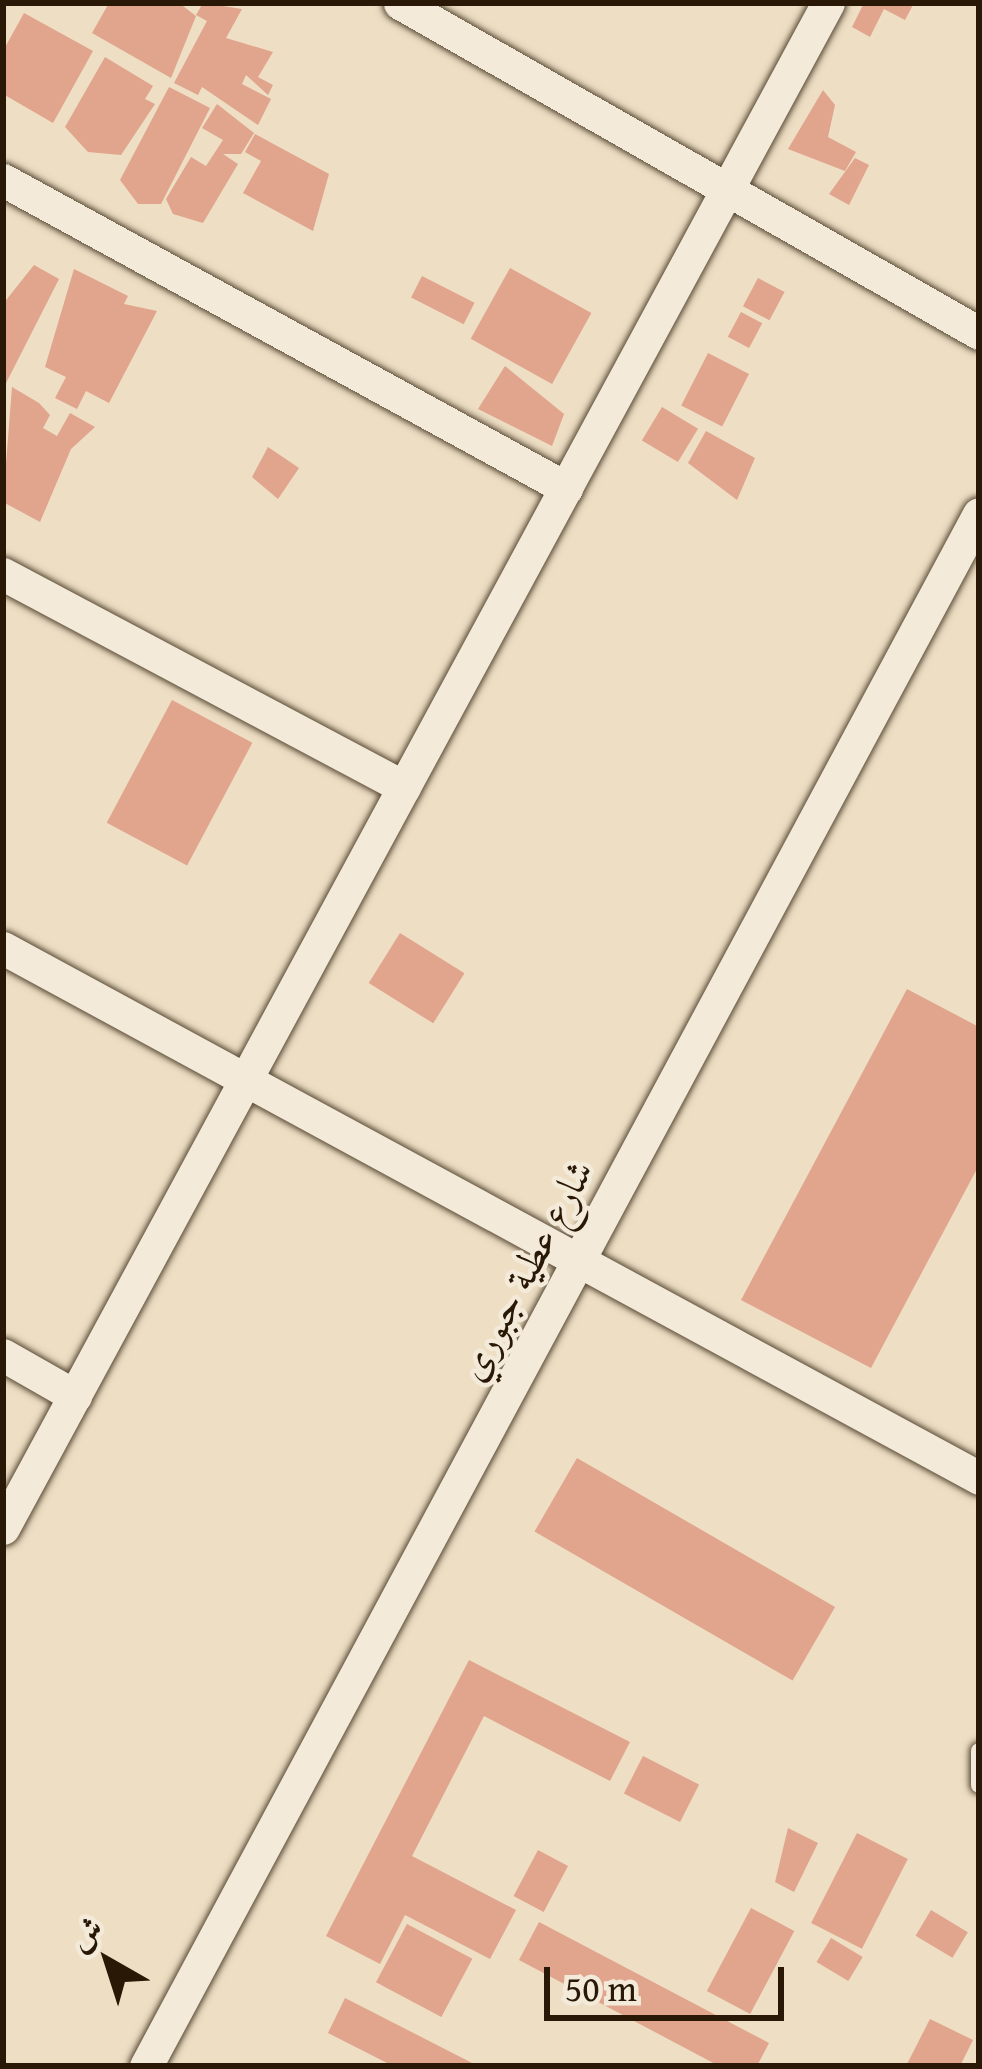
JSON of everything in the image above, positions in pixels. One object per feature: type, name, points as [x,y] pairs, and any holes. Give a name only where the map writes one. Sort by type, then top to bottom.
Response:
[{"type":"street","points":[[400,3],[979,333]]},
{"type":"street","points":[[3,1528],[828,3]]},
{"type":"street","points":[[3,180],[566,488]]},
{"type":"street","name":"شارع عطية جبوري","points":[[146,2066],[979,514]]},
{"type":"street","points":[[3,574],[404,787]]},
{"type":"street","points":[[3,948],[576,1264],[979,1478]]},
{"type":"street","points":[[3,1355],[74,1396]]},
{"type":"lane","points":[[979,1750],[979,1785]]},
{"type":"building","points":[[109,3],[179,3],[196,16],[171,78],[92,33]]},
{"type":"building","points":[[203,3],[242,9],[226,38],[273,52],[258,77],[273,85],[268,95],[246,75],[242,84],[271,99],[258,125],[202,87],[198,95],[174,83],[207,21],[196,15]]},
{"type":"building","points":[[864,3],[914,3],[905,20],[884,9],[870,37],[852,27]]},
{"type":"building","points":[[24,13],[93,51],[53,123],[3,94],[3,51]]},
{"type":"building","points":[[105,57],[153,86],[145,99],[155,104],[121,155],[88,152],[65,127]]},
{"type":"building","points":[[169,87],[210,108],[161,204],[138,204],[120,180]]},
{"type":"building","points":[[823,90],[835,105],[828,137],[856,152],[845,171],[788,149]]},
{"type":"building","points":[[217,104],[254,133],[241,154],[223,154],[238,164],[203,223],[173,214],[166,199],[191,157],[206,166],[223,140],[202,128]]},
{"type":"building","points":[[255,134],[329,174],[313,231],[243,193],[261,161],[245,152]]},
{"type":"building","points":[[855,158],[869,165],[849,205],[829,194]]},
{"type":"building","points":[[34,265],[59,279],[3,389],[3,304]]},
{"type":"building","points":[[510,268],[591,313],[552,384],[471,339]]},
{"type":"building","points":[[74,269],[128,296],[124,304],[157,311],[109,403],[86,391],[77,409],[55,398],[66,377],[45,367]]},
{"type":"building","points":[[422,276],[475,303],[464,324],[411,297]]},
{"type":"building","points":[[758,278],[784,292],[769,320],[743,306]]},
{"type":"building","points":[[741,312],[762,323],[749,348],[728,337]]},
{"type":"building","points":[[708,353],[749,374],[722,426],[681,406]]},
{"type":"building","points":[[505,366],[564,414],[552,446],[478,409]]},
{"type":"building","points":[[12,387],[39,403],[50,415],[43,428],[57,436],[70,413],[95,427],[71,449],[40,522],[3,502]]},
{"type":"building","points":[[662,407],[698,429],[678,462],[642,440]]},
{"type":"building","points":[[706,431],[755,458],[737,500],[688,463]]},
{"type":"building","points":[[268,447],[299,468],[278,499],[252,477]]},
{"type":"building","points":[[172,700],[252,743],[187,865],[107,823]]},
{"type":"building","points":[[400,933],[464,973],[433,1023],[369,983]]},
{"type":"building","points":[[907,989],[979,1027],[979,1165],[871,1368],[741,1300]]},
{"type":"building","points":[[577,1458],[835,1607],[793,1681],[534,1532]]},
{"type":"building","points":[[469,1660],[630,1742],[610,1781],[484,1716],[412,1856],[516,1910],[490,1959],[405,1915],[380,1964],[326,1936]]},
{"type":"building","points":[[643,1756],[699,1785],[680,1822],[624,1793]]},
{"type":"building","points":[[788,1828],[818,1843],[794,1892],[775,1882]]},
{"type":"building","points":[[857,1833],[908,1859],[862,1949],[811,1923]]},
{"type":"building","points":[[538,1850],[568,1866],[544,1912],[514,1896]]},
{"type":"building","points":[[751,1908],[794,1931],[750,2014],[707,1991]]},
{"type":"building","points":[[931,1910],[968,1932],[952,1958],[916,1936]]},
{"type":"building","points":[[539,1922],[769,2043],[757,2066],[719,2066],[519,1960]]},
{"type":"building","points":[[407,1924],[472,1959],[441,2017],[376,1982]]},
{"type":"building","points":[[831,1938],[863,1957],[848,1981],[817,1962]]},
{"type":"building","points":[[345,1998],[478,2066],[393,2066],[328,2033]]},
{"type":"building","points":[[930,2019],[973,2040],[960,2066],[906,2066]]}]
